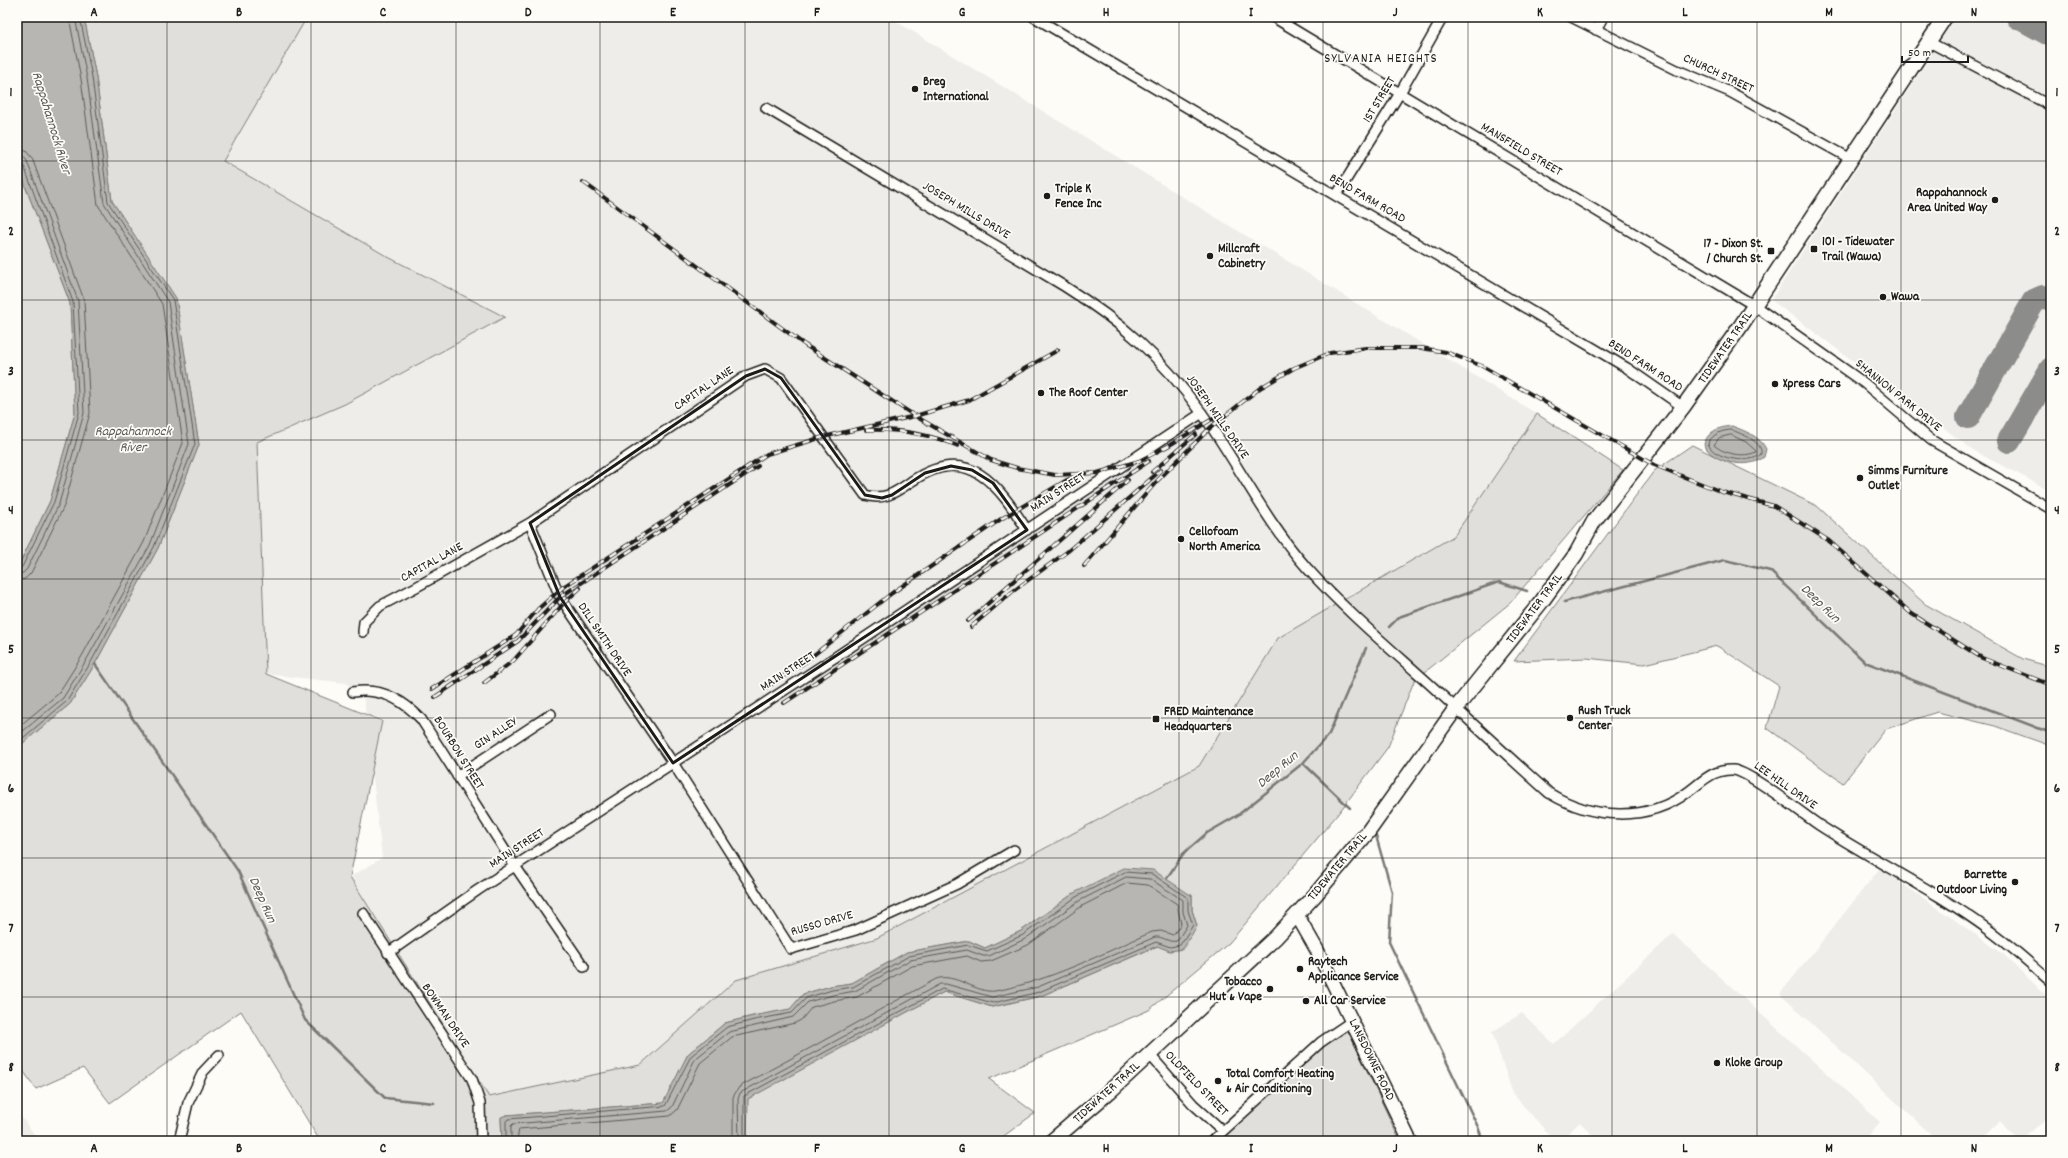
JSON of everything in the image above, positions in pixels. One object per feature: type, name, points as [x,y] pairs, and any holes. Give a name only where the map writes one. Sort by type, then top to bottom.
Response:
[{"type":"main road","name":"TIDEWATER TRAIL","points":[[1052,1141],[1150,1055],[1297,915],[1368,832],[1456,708],[1542,601],[1576,554],[1594,521],[1683,408],[1755,306],[1945,17]]},
{"type":"main road","name":"LANSDOWNE ROAD","points":[[1297,915],[1317,950],[1410,1141]]},
{"type":"street","name":"BEND FARM ROAD","points":[[1034,17],[1627,368],[1683,408]]},
{"type":"street","name":"MANSFIELD STREET","points":[[1273,17],[1755,306]]},
{"type":"street","name":"1ST STREET","points":[[1336,196],[1400,93],[1443,17]]},
{"type":"street","name":"CHURCH STREET","points":[[1571,17],[1678,70],[1730,92],[1851,159]]},
{"type":"street","points":[[1596,30],[1603,17]]},
{"type":"street","points":[[1928,42],[1989,72],[2051,106]]},
{"type":"street","name":"JOSEPH MILLS DRIVE","points":[[766,108],[1098,307],[1137,338],[1156,357],[1202,414],[1267,514],[1306,568],[1362,623],[1456,708]]},
{"type":"street","name":"SHANNON PARK DRIVE","points":[[1755,306],[1864,383],[1931,440],[2051,509]]},
{"type":"street","name":"CAPITAL LANE","points":[[363,632],[364,622],[380,606],[530,522],[746,376],[765,369],[781,378],[865,495],[882,498],[892,495],[924,473],[942,467],[961,468],[980,474],[993,483],[1009,501],[1027,530]]},
{"type":"street","name":"MAIN STREET","points":[[388,953],[515,866],[1202,414]]},
{"type":"street","name":"DILL SMITH DRIVE","points":[[530,522],[560,597],[673,763]]},
{"type":"street","name":"BOURBON STREET","points":[[353,692],[370,691],[392,697],[413,710],[421,719],[456,776],[584,968]]},
{"type":"street","name":"LEE HILL DRIVE","points":[[1456,708],[1549,792],[1576,807],[1591,811],[1622,814],[1646,811],[1674,801],[1709,775],[1717,771],[1724,770],[1741,772],[1819,825],[1983,925],[2016,950],[2051,982]]},
{"type":"street","name":"GIN ALLEY","points":[[456,776],[551,714]]},
{"type":"street","name":"RUSSO DRIVE","points":[[673,763],[791,949],[856,930],[957,884],[1014,850]]},
{"type":"street","name":"BOWMAN DRIVE","points":[[363,913],[472,1079],[480,1103],[481,1141]]},
{"type":"street","points":[[1212,1141],[1315,1047],[1352,1021]]},
{"type":"street","points":[[179,1141],[188,1103],[203,1072],[219,1055]]},
{"type":"street","name":"OLDFIELD STREET","points":[[1150,1055],[1193,1104],[1223,1131]]},
{"type":"highlighted area","points":[[765,369],[781,378],[865,495],[882,498],[892,495],[925,473],[951,466],[972,470],[993,483],[1027,530],[673,763],[560,597],[530,523],[746,376]]},
{"type":"shaded area","points":[[84,17],[307,17],[223,161],[388,257],[505,317],[345,404],[257,442],[266,674],[382,721],[350,877],[489,1097],[640,1065],[736,980],[877,938],[1199,766],[1278,638],[1454,536],[1537,414],[1623,470],[1510,603],[1414,681],[1388,747],[1337,815],[1229,943],[1149,1010],[989,1079],[1035,1113],[997,1141],[747,1141],[747,1099],[944,992],[992,1007],[1041,996],[1158,946],[1170,951],[1197,926],[1192,910],[1192,895],[1074,893],[1021,931],[985,948],[969,941],[907,952],[852,983],[831,986],[803,994],[791,1009],[725,1023],[688,1054],[664,1103],[507,1115],[501,1118],[502,1141],[320,1141],[241,1011],[110,1103],[83,1068],[36,1089],[17,1062],[17,748],[70,704],[95,664],[158,548],[199,445],[176,299],[112,201],[96,77]]},
{"type":"shaded area","points":[[307,17],[889,17],[1537,414],[1454,536],[1278,638],[1199,766],[877,938],[736,980],[640,1065],[489,1097],[448,1076],[350,877],[382,858],[364,699],[346,683],[266,674],[257,442],[345,404],[504,317],[388,257],[223,161]]},
{"type":"shaded area","points":[[1956,17],[2051,17],[2051,491],[1976,452],[1771,300]]},
{"type":"shaded area","points":[[17,158],[26,188],[70,303],[75,413],[50,501],[17,569]]},
{"type":"shaded area","points":[[1692,445],[1817,506],[1925,604],[2023,659],[2051,667],[2051,746],[1995,726],[1937,712],[1886,729],[1843,783],[1767,728],[1779,686],[1717,646],[1644,664],[1586,658],[1514,661],[1654,471]]},
{"type":"shaded area","points":[[1880,868],[2002,953],[2051,1000],[2051,1115],[2020,1141],[2000,1121],[1983,1141],[1938,1141],[1780,994]]},
{"type":"shaded area","points":[[1673,934],[1880,1122],[1864,1141],[1598,1141],[1580,1122],[1560,1141],[1555,1141],[1513,1094],[1492,1032],[1522,1013],[1554,1044]]},
{"type":"shaded area","points":[[1348,1030],[1400,1141],[1212,1141],[1321,1042]]},
{"type":"shaded area","points":[[17,1111],[39,1141],[17,1141]]},
{"type":"water","name":"Rappahannock River","points":[[17,17],[84,17],[96,77],[112,201],[176,298],[199,445],[158,548],[95,664],[70,704],[17,748],[17,569],[50,501],[75,413],[70,303],[26,188],[17,158]]},
{"type":"water","points":[[1732,426],[1756,437],[1766,449],[1764,457],[1757,461],[1740,464],[1722,460],[1708,451],[1704,444],[1708,436],[1715,430]]},
{"type":"water","points":[[1124,868],[1153,870],[1192,896],[1192,910],[1197,926],[1183,949],[1170,951],[1157,946],[1041,996],[992,1007],[944,992],[748,1099],[747,1141],[502,1141],[501,1117],[507,1115],[663,1103],[688,1054],[725,1023],[790,1009],[803,994],[831,986],[852,983],[907,952],[969,941],[985,948],[1021,931],[1074,893]]},
{"type":"waterway","name":"Deep Run","points":[[1564,602],[1725,560],[1770,571],[1865,662],[2051,733]]},
{"type":"waterway","name":"Deep Run","points":[[1389,627],[1399,617],[1499,582],[1527,591]]},
{"type":"waterway","name":"Deep Run","points":[[1167,878],[1183,854],[1207,833],[1238,815],[1303,763],[1329,734],[1366,648]]},
{"type":"waterway","name":"Deep Run","points":[[95,664],[238,871],[305,1020],[385,1098],[434,1103]]},
{"type":"waterway","points":[[1303,763],[1350,808]]},
{"type":"waterway","points":[[1376,836],[1392,892],[1389,942],[1478,1127],[1483,1141]]},
{"type":"taxiway","points":[[2018,17],[2051,35]]},
{"type":"taxiway","points":[[1968,417],[2034,301],[2043,297],[2051,300]]},
{"type":"taxiway","points":[[2009,441],[2051,369]]},
{"type":"railway","points":[[583,182],[805,345],[915,416],[991,460],[1017,468],[1055,475],[1097,473],[1139,461],[1168,446],[1214,418]]},
{"type":"railway","points":[[1084,566],[1157,481],[1211,427],[1260,388],[1294,368],[1330,353],[1366,348],[1421,348],[1446,352],[1482,366],[1654,465],[1722,492],[1774,506],[1829,541],[1912,614],[1982,658],[2051,685]]},
{"type":"railway","points":[[432,689],[516,635],[538,609],[563,587],[767,454],[823,437],[915,416],[969,400],[1058,350]]},
{"type":"railway","points":[[866,430],[889,430],[924,435],[958,446]]},
{"type":"railway","points":[[1152,472],[1196,434]]},
{"type":"railway","points":[[784,703],[1149,461]]},
{"type":"railway","points":[[435,697],[518,641],[560,597],[758,466]]},
{"type":"railway","points":[[971,627],[1012,592],[1068,551],[1161,470]]},
{"type":"railway","points":[[767,687],[806,661],[892,593],[1001,519],[1067,480],[1075,478]]},
{"type":"railway","points":[[968,621],[1128,480]]},
{"type":"railway","points":[[484,683],[514,660],[564,603],[580,588]]},
{"type":"place","name":"Breg International","points":[[915,89]]},
{"type":"place","name":"Triple K Fence Inc","points":[[1047,196]]},
{"type":"place","name":"Rappahannock Area United Way","points":[[1995,200]]},
{"type":"place","name":"101 - Tidewater Trail (Wawa)","points":[[1814,249]]},
{"type":"place","name":"17 - Dixon St. / Church St.","points":[[1771,251]]},
{"type":"place","name":"Millcraft Cabinetry","points":[[1210,256]]},
{"type":"place","name":"Wawa","points":[[1883,297]]},
{"type":"place","name":"Xpress Cars","points":[[1775,384]]},
{"type":"place","name":"The Roof Center","points":[[1041,393]]},
{"type":"place","name":"Simms Furniture Outlet","points":[[1860,478]]},
{"type":"place","name":"Cellofoam North America","points":[[1181,539]]},
{"type":"place","name":"Rush Truck Center","points":[[1570,718]]},
{"type":"place","name":"FRED Maintenance Headquarters","points":[[1156,719]]},
{"type":"place","name":"Barrette Outdoor Living","points":[[2015,882]]},
{"type":"place","name":"Raytech Applicance Service","points":[[1300,969]]},
{"type":"place","name":"Tobacco Hut & Vape","points":[[1270,989]]},
{"type":"place","name":"All Car Service","points":[[1306,1001]]},
{"type":"place","name":"Kloke Group","points":[[1717,1063]]},
{"type":"place","name":"Total Comfort Heating & Air Conditioning","points":[[1218,1081]]},
{"type":"district","name":"SYLVANIA HEIGHTS","points":[[1381,59]]}]
